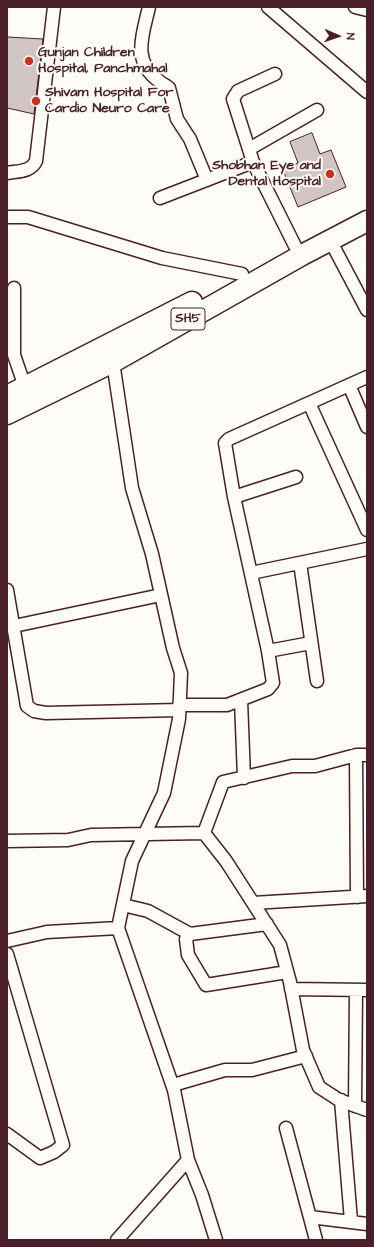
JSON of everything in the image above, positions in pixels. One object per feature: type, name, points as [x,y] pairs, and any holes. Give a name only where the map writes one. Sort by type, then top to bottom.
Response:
[{"type":"main road","name":"SH5","points":[[7,396],[115,342],[295,246],[367,210]]},
{"type":"main road","name":"SH5","points":[[7,414],[113,362],[330,240],[367,221]]},
{"type":"street","points":[[7,173],[28,169],[34,166],[36,161],[54,7]]},
{"type":"street","points":[[149,7],[140,43],[141,58],[145,67],[159,81],[169,88],[177,119],[190,139],[207,180]]},
{"type":"street","points":[[268,7],[367,92]]},
{"type":"street","points":[[355,7],[367,10]]},
{"type":"street","points":[[275,74],[238,91],[234,95],[234,105],[253,162],[295,246]]},
{"type":"street","points":[[249,149],[317,110]]},
{"type":"street","points":[[160,198],[253,162]]},
{"type":"street","points":[[7,217],[28,217],[162,258],[242,274]]},
{"type":"street","points":[[330,240],[366,306]]},
{"type":"street","points":[[14,288],[14,355],[26,387]]},
{"type":"street","points":[[113,362],[132,488],[152,554],[173,648],[181,673],[179,707],[174,747],[164,793],[132,861],[118,928],[173,1085],[188,1160],[202,1195],[216,1240]]},
{"type":"street","points":[[7,590],[14,626],[16,650],[27,706],[34,711],[46,713],[227,705],[272,686],[273,677],[268,651],[234,497],[225,443],[229,439],[367,377]]},
{"type":"street","points":[[350,385],[367,427]]},
{"type":"street","points":[[310,403],[364,515],[367,530]]},
{"type":"street","points":[[234,497],[296,478]]},
{"type":"street","points":[[251,573],[367,548]]},
{"type":"street","points":[[300,563],[317,681]]},
{"type":"street","points":[[14,626],[161,595]]},
{"type":"street","points":[[268,651],[311,643]]},
{"type":"street","points":[[241,700],[244,778]]},
{"type":"street","points":[[204,833],[220,785],[228,780],[244,778],[292,766],[315,766],[362,755],[362,897],[253,903]]},
{"type":"street","points":[[7,841],[68,840],[91,835],[204,833]]},
{"type":"street","points":[[204,833],[226,861],[280,945],[306,1056],[319,1087],[340,1100],[367,1110]]},
{"type":"street","points":[[124,905],[148,911],[190,934],[267,924]]},
{"type":"street","points":[[7,941],[47,932],[118,928]]},
{"type":"street","points":[[190,934],[186,939],[188,955],[206,985],[287,972]]},
{"type":"street","points":[[7,954],[63,1145],[54,1152],[40,1158],[7,1134]]},
{"type":"street","points":[[291,989],[362,990],[354,1106]]},
{"type":"street","points":[[173,1085],[225,1070],[252,1070],[306,1056]]},
{"type":"street","points":[[340,1100],[351,1221]]},
{"type":"street","points":[[286,1128],[316,1240]]},
{"type":"street","points":[[117,1240],[188,1160]]},
{"type":"street","points":[[310,1218],[351,1221],[367,1224]]},
{"type":"building","points":[[7,37],[43,39],[34,114],[7,108]]},
{"type":"building","points":[[312,133],[320,154],[331,150],[346,187],[298,207],[283,170],[298,163],[290,142]]},
{"type":"place","name":"Gunjan Children Hospital, Panchmahal","points":[[29,61]]},
{"type":"place","name":"Shivam Hospital For Cardio Neuro Care","points":[[36,101]]},
{"type":"place","name":"Shobhan Eye and Dental Hospital","points":[[330,174]]}]
